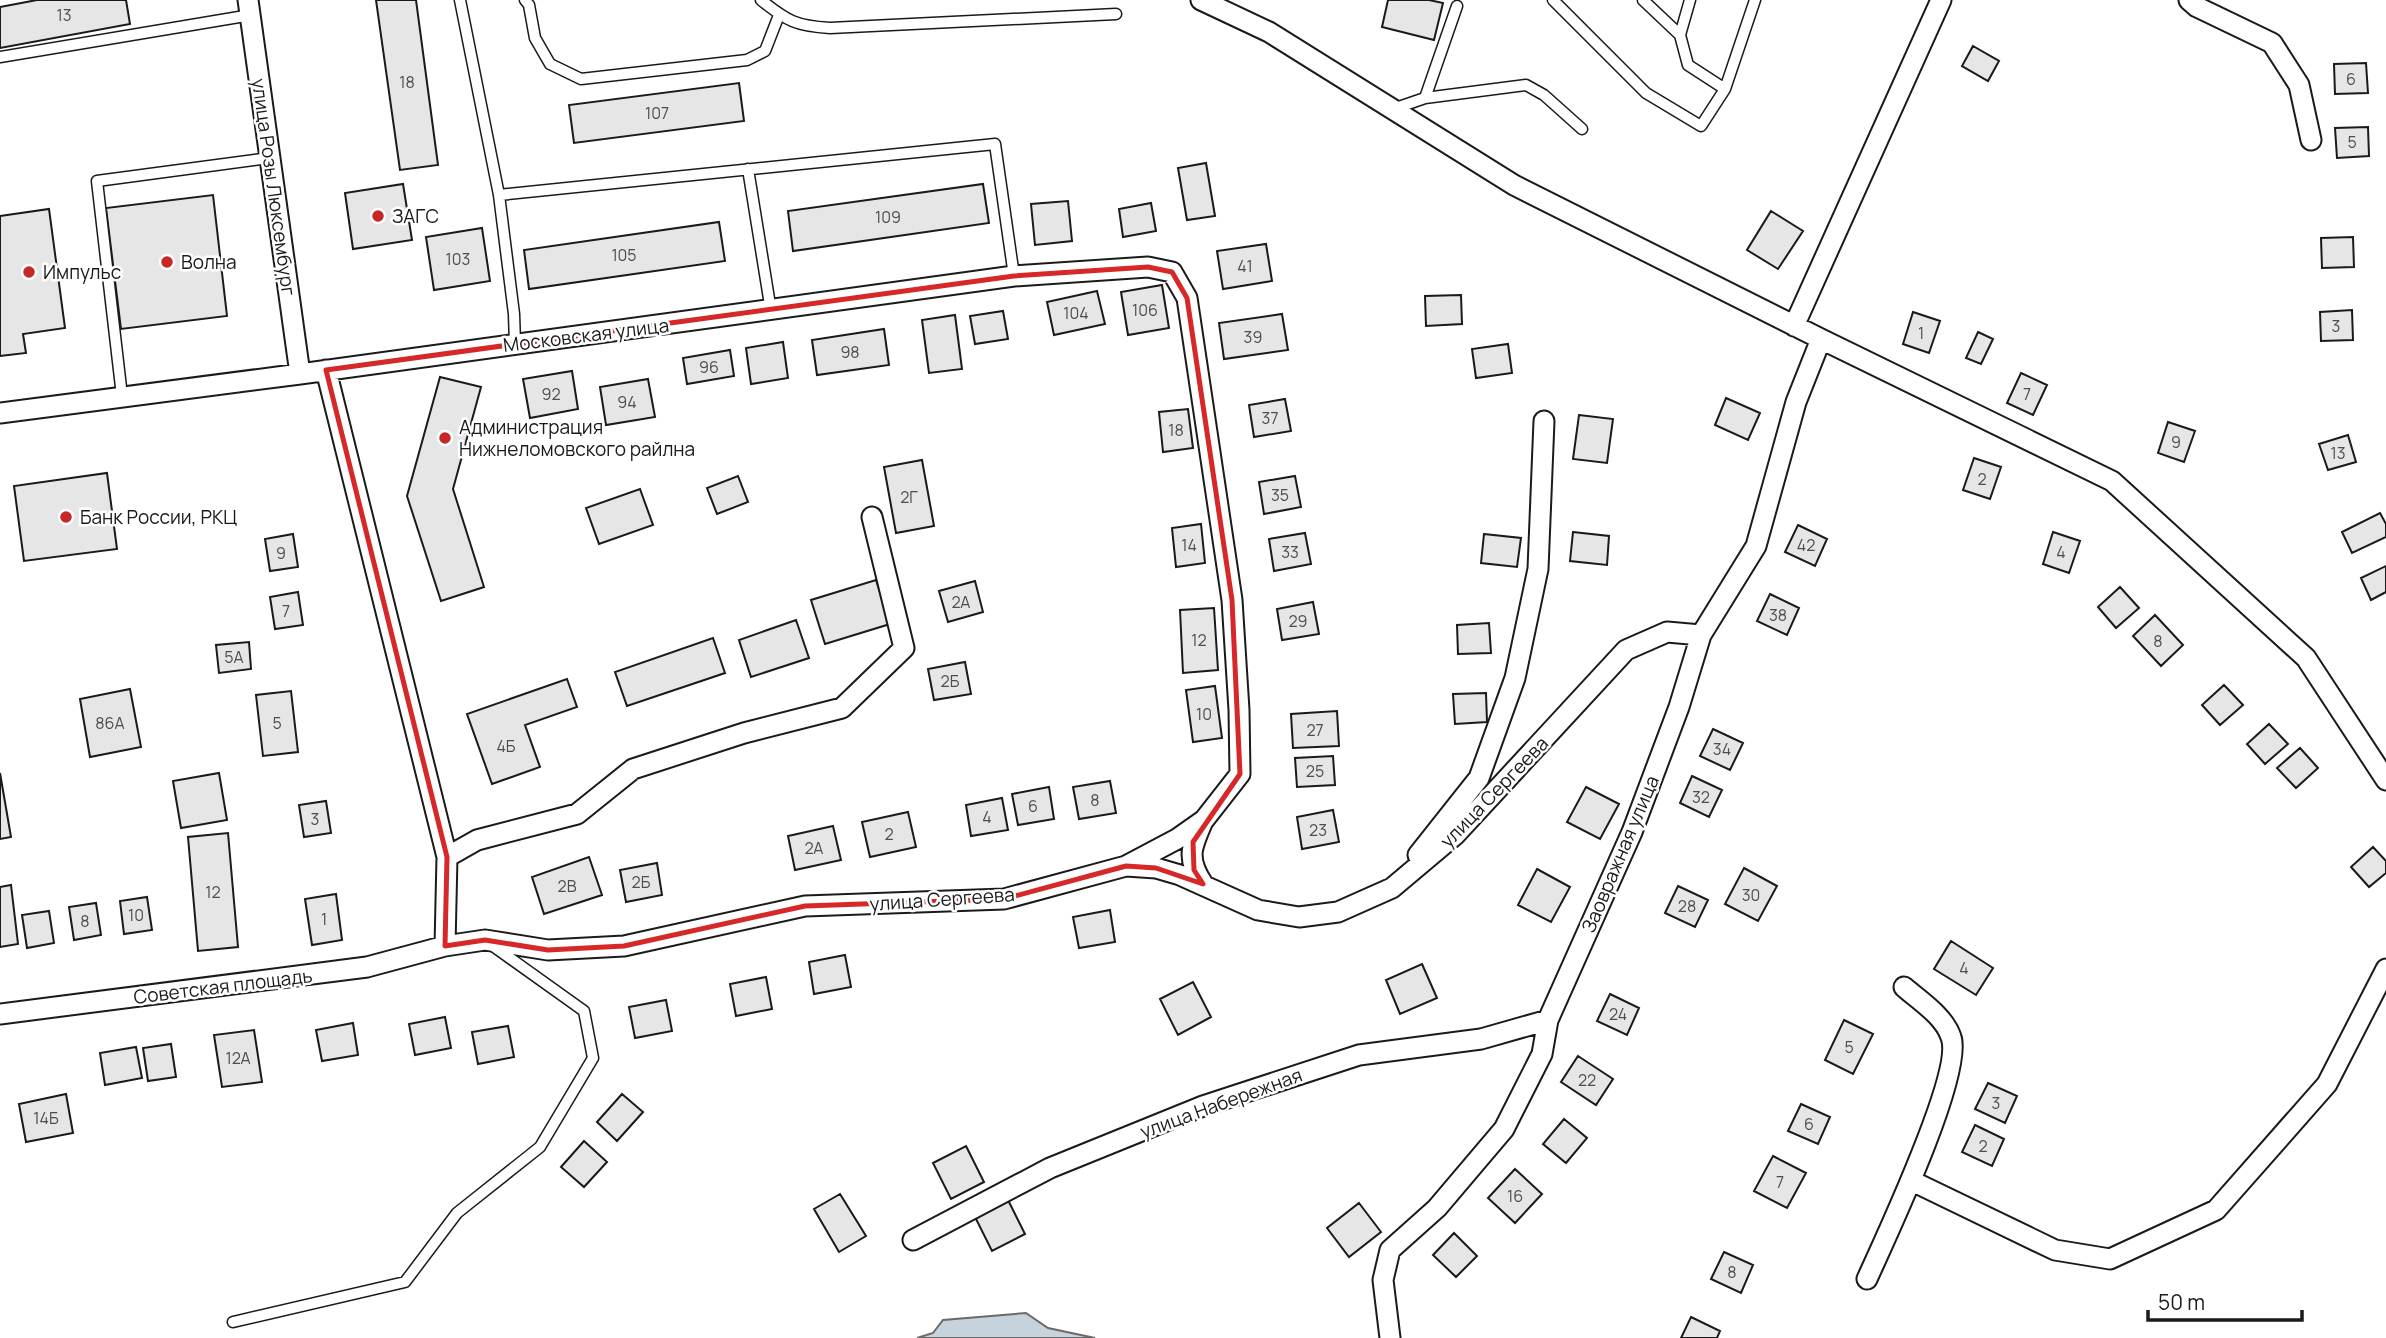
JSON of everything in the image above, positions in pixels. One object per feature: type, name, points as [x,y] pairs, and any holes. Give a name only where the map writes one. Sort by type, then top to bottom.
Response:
[{"type":"street","points":[[1201,0],[1269,32],[1514,185],[1794,326],[2112,481],[2306,657],[2386,780]]},
{"type":"street","points":[[1794,326],[1941,0]]},
{"type":"street","points":[[2189,0],[2197,7],[2272,43],[2299,85],[2311,139]]},
{"type":"street","name":"улица Розы Люксембург","points":[[250,8],[300,374]]},
{"type":"street","name":"Московская улица","points":[[0,413],[1014,276],[1148,267],[1172,272],[1187,299],[1232,600],[1239,710],[1240,774],[1204,820]]},
{"type":"street","name":"Заовражная улица","points":[[1390,1338],[1383,1280],[1390,1250],[1437,1208],[1504,1129],[1542,1054],[1548,1020],[1632,832],[1679,707],[1700,635],[1756,546],[1796,402],[1821,339]]},
{"type":"street","points":[[326,370],[447,857],[445,946]]},
{"type":"street","points":[[1392,888],[1479,778],[1515,678],[1538,569],[1544,421]]},
{"type":"street","points":[[447,857],[477,840],[577,814],[634,768],[744,733],[842,708],[904,648],[872,517]]},
{"type":"street","name":"улица Сергеева","points":[[445,946],[485,940],[548,950],[624,946],[805,906],[1004,899],[1126,866],[1156,868],[1180,875],[1258,910],[1299,917],[1338,912],[1392,888],[1455,835],[1626,650],[1667,632],[1700,635]]},
{"type":"street","points":[[1126,866],[1177,839],[1204,820]]},
{"type":"street","points":[[1203,884],[1194,870],[1191,857],[1193,842],[1204,820]]},
{"type":"street","name":"Советская площадь","points":[[0,1014],[367,967],[445,946]]},
{"type":"street","points":[[1912,1181],[2055,1250],[2110,1259],[2216,1210],[2327,1084],[2386,969]]},
{"type":"street","points":[[1867,1279],[1912,1181],[1952,1065],[1952,1038],[1936,1014],[1904,987]]},
{"type":"street","name":"улица Набережная","points":[[913,1240],[1050,1168],[1203,1106],[1359,1055],[1481,1039],[1548,1020]]},
{"type":"lane","points":[[460,0],[499,195],[514,314],[515,344]]},
{"type":"lane","points":[[525,0],[535,38],[550,64],[581,79],[747,60],[765,51],[779,15]]},
{"type":"lane","points":[[761,0],[779,15],[802,26],[830,28],[1116,13]]},
{"type":"lane","points":[[1553,0],[1646,93],[1701,126],[1725,89],[1755,0]]},
{"type":"lane","points":[[1643,0],[1680,35]]},
{"type":"lane","points":[[1690,0],[1680,35],[1688,65],[1725,89]]},
{"type":"lane","points":[[1425,98],[1457,6]]},
{"type":"lane","points":[[0,57],[250,8]]},
{"type":"lane","points":[[1392,109],[1425,98],[1526,85],[1544,95],[1582,129]]},
{"type":"lane","points":[[499,195],[995,144],[1014,276]]},
{"type":"lane","points":[[122,396],[97,181],[269,158]]},
{"type":"lane","points":[[748,169],[771,310]]},
{"type":"lane","points":[[233,1322],[405,1282],[457,1213],[540,1147],[593,1058],[584,1011],[485,940]]},
{"type":"highlighted area","points":[[1148,267],[1172,272],[1187,298],[1232,600],[1240,774],[1193,842],[1194,870],[1203,884],[1156,868],[1126,866],[1004,899],[805,906],[624,946],[548,950],[485,940],[445,946],[447,857],[326,370],[1014,276]]},
{"type":"shaded area","points":[[1026,1313],[1048,1328],[1095,1338],[917,1338],[933,1333],[943,1320]]},
{"type":"building","points":[[37,0],[126,0],[130,24],[0,48],[0,7]]},
{"type":"building","points":[[376,0],[416,0],[438,165],[400,170]]},
{"type":"building","points":[[1388,0],[1429,0],[1443,3],[1434,40],[1382,27]]},
{"type":"building","points":[[1973,46],[1999,61],[1988,81],[1962,66]]},
{"type":"building","points":[[2366,63],[2368,93],[2335,94],[2334,64]]},
{"type":"building","points":[[739,83],[744,121],[574,143],[569,105]]},
{"type":"building","points":[[2368,127],[2369,156],[2337,158],[2335,128]]},
{"type":"building","points":[[1206,163],[1215,216],[1187,220],[1178,168]]},
{"type":"building","name":"ЗАГС","points":[[403,184],[412,240],[353,249],[345,193]]},
{"type":"building","points":[[983,184],[989,223],[793,251],[788,211]]},
{"type":"building","name":"Волна","points":[[213,195],[227,316],[121,329],[106,208]]},
{"type":"building","points":[[1068,201],[1072,241],[1035,245],[1031,204]]},
{"type":"building","points":[[1151,203],[1156,231],[1123,237],[1119,209]]},
{"type":"building","name":"Импульс","points":[[49,209],[65,328],[23,334],[26,353],[0,356],[0,216]]},
{"type":"building","points":[[1771,211],[1803,231],[1778,269],[1747,250]]},
{"type":"building","points":[[719,222],[725,261],[529,289],[524,250]]},
{"type":"building","points":[[482,228],[490,281],[434,290],[426,237]]},
{"type":"building","points":[[2353,237],[2354,267],[2322,268],[2321,238]]},
{"type":"building","points":[[1266,244],[1272,281],[1223,289],[1217,251]]},
{"type":"building","points":[[1162,285],[1169,328],[1128,335],[1121,292]]},
{"type":"building","points":[[1097,291],[1105,324],[1054,335],[1047,302]]},
{"type":"building","points":[[1461,295],[1462,324],[1426,326],[1425,296]]},
{"type":"building","points":[[2352,310],[2353,340],[2321,341],[2320,312]]},
{"type":"building","points":[[1003,311],[1008,339],[975,344],[970,316]]},
{"type":"building","points":[[1913,312],[1940,321],[1929,353],[1903,344]]},
{"type":"building","points":[[1282,314],[1288,350],[1224,359],[1219,323]]},
{"type":"building","points":[[955,315],[962,369],[929,373],[922,320]]},
{"type":"building","points":[[884,329],[889,365],[817,375],[812,340]]},
{"type":"building","points":[[1978,332],[1993,339],[1981,364],[1966,358]]},
{"type":"building","points":[[783,342],[788,378],[751,384],[746,348]]},
{"type":"building","points":[[1508,344],[1512,373],[1476,378],[1472,349]]},
{"type":"building","points":[[730,350],[734,376],[687,384],[683,358]]},
{"type":"building","points":[[572,371],[578,409],[530,418],[523,379]]},
{"type":"building","points":[[2021,373],[2047,385],[2033,415],[2007,403]]},
{"type":"building","name":"Администрация Нижнеломовского райлна","points":[[440,377],[481,387],[453,489],[484,587],[441,601],[407,496]]},
{"type":"building","points":[[648,379],[655,417],[606,425],[600,387]]},
{"type":"building","points":[[1726,398],[1760,413],[1748,440],[1715,425]]},
{"type":"building","points":[[1285,399],[1291,431],[1254,437],[1249,405]]},
{"type":"building","points":[[1188,409],[1193,448],[1163,452],[1159,412]]},
{"type":"building","points":[[1579,415],[1613,419],[1607,463],[1573,459]]},
{"type":"building","points":[[2168,422],[2195,431],[2184,462],[2158,453]]},
{"type":"building","points":[[2348,435],[2356,462],[2328,470],[2319,444]]},
{"type":"building","points":[[1974,458],[2001,467],[1990,499],[1963,490]]},
{"type":"building","points":[[922,460],[934,526],[896,533],[884,467]]},
{"type":"building","name":"Банк России, РКЦ","points":[[107,473],[117,549],[24,561],[14,486]]},
{"type":"building","points":[[738,476],[748,502],[717,514],[707,488]]},
{"type":"building","points":[[1295,476],[1301,507],[1264,514],[1259,482]]},
{"type":"building","points":[[640,489],[653,525],[599,544],[586,508]]},
{"type":"building","points":[[2380,513],[2386,524],[2386,537],[2352,553],[2342,532]]},
{"type":"building","points":[[1201,524],[1205,563],[1176,567],[1172,528]]},
{"type":"building","points":[[1798,525],[1827,539],[1815,566],[1785,552]]},
{"type":"building","points":[[1573,532],[1609,536],[1607,565],[1570,561]]},
{"type":"building","points":[[2053,532],[2080,541],[2069,573],[2043,564]]},
{"type":"building","points":[[1305,533],[1311,564],[1274,571],[1269,539]]},
{"type":"building","points":[[293,534],[298,567],[270,571],[265,539]]},
{"type":"building","points":[[1484,534],[1521,538],[1517,567],[1481,563]]},
{"type":"building","points":[[2386,566],[2386,592],[2371,600],[2361,578]]},
{"type":"building","points":[[876,580],[890,624],[825,644],[811,600]]},
{"type":"building","points":[[975,581],[983,612],[948,622],[939,591]]},
{"type":"building","points":[[2120,587],[2139,608],[2116,628],[2098,607]]},
{"type":"building","points":[[298,592],[303,625],[275,629],[270,597]]},
{"type":"building","points":[[1770,594],[1799,608],[1787,635],[1757,621]]},
{"type":"building","points":[[1313,602],[1319,634],[1282,640],[1277,609]]},
{"type":"building","points":[[1214,608],[1218,670],[1183,673],[1180,610]]},
{"type":"building","points":[[2155,615],[2183,645],[2161,666],[2133,636]]},
{"type":"building","points":[[796,620],[809,658],[751,677],[739,640]]},
{"type":"building","points":[[1489,623],[1491,653],[1458,654],[1457,625]]},
{"type":"building","points":[[713,638],[725,673],[627,706],[615,672]]},
{"type":"building","points":[[249,642],[251,669],[219,673],[216,645]]},
{"type":"building","points":[[965,662],[971,694],[934,700],[928,669]]},
{"type":"building","points":[[567,679],[577,707],[525,725],[540,767],[492,784],[467,714]]},
{"type":"building","points":[[2224,685],[2243,705],[2220,725],[2202,705]]},
{"type":"building","points":[[1215,686],[1222,738],[1193,742],[1186,690]]},
{"type":"building","points":[[130,689],[141,747],[90,757],[80,699]]},
{"type":"building","points":[[291,691],[298,752],[263,756],[256,695]]},
{"type":"building","points":[[1486,693],[1487,722],[1455,724],[1453,694]]},
{"type":"building","points":[[1337,711],[1339,746],[1293,748],[1291,714]]},
{"type":"building","points":[[2269,724],[2288,744],[2265,764],[2247,744]]},
{"type":"building","points":[[1713,729],[1743,743],[1730,770],[1700,756]]},
{"type":"building","points":[[2300,748],[2318,768],[2296,788],[2277,768]]},
{"type":"building","points":[[1333,756],[1335,785],[1297,787],[1295,758]]},
{"type":"building","points":[[0,773],[11,837],[0,839]]},
{"type":"building","points":[[219,773],[227,820],[181,828],[173,781]]},
{"type":"building","points":[[1692,776],[1722,790],[1709,817],[1680,803]]},
{"type":"building","points":[[1110,781],[1116,813],[1079,819],[1073,787]]},
{"type":"building","points":[[1049,787],[1054,819],[1018,825],[1012,794]]},
{"type":"building","points":[[1586,787],[1619,804],[1600,839],[1567,822]]},
{"type":"building","points":[[1002,798],[1008,830],[971,836],[966,805]]},
{"type":"building","points":[[326,801],[331,833],[304,837],[299,805]]},
{"type":"building","points":[[1333,810],[1339,842],[1302,849],[1297,817]]},
{"type":"building","points":[[908,812],[916,847],[870,857],[862,822]]},
{"type":"building","points":[[833,826],[841,860],[795,870],[788,836]]},
{"type":"building","points":[[228,833],[238,947],[198,951],[188,837]]},
{"type":"building","points":[[2373,847],[2386,861],[2386,873],[2369,887],[2351,867]]},
{"type":"building","points":[[589,857],[602,895],[544,914],[532,877]]},
{"type":"building","points":[[657,863],[662,895],[626,902],[620,870]]},
{"type":"building","points":[[1744,868],[1777,886],[1758,921],[1725,904]]},
{"type":"building","points":[[1537,869],[1570,887],[1551,922],[1518,905]]},
{"type":"building","points":[[11,885],[18,944],[0,947],[0,887]]},
{"type":"building","points":[[1678,886],[1708,900],[1695,927],[1665,913]]},
{"type":"building","points":[[336,894],[342,940],[312,945],[305,899]]},
{"type":"building","points":[[147,897],[152,930],[124,934],[120,901]]},
{"type":"building","points":[[96,903],[101,935],[74,940],[69,907]]},
{"type":"building","points":[[1110,910],[1115,942],[1079,948],[1073,917]]},
{"type":"building","points":[[49,911],[54,943],[27,948],[22,915]]},
{"type":"building","points":[[1951,941],[1993,968],[1976,995],[1934,969]]},
{"type":"building","points":[[845,955],[851,987],[814,994],[809,962]]},
{"type":"building","points":[[1422,964],[1437,998],[1400,1014],[1386,980]]},
{"type":"building","points":[[766,977],[772,1009],[736,1016],[730,984]]},
{"type":"building","points":[[1193,982],[1211,1017],[1178,1035],[1160,999]]},
{"type":"building","points":[[1610,994],[1639,1008],[1627,1035],[1597,1021]]},
{"type":"building","points":[[666,1000],[672,1031],[635,1038],[629,1007]]},
{"type":"building","points":[[445,1017],[451,1048],[415,1055],[409,1024]]},
{"type":"building","points":[[1844,1020],[1873,1034],[1853,1074],[1825,1060]]},
{"type":"building","points":[[353,1023],[358,1055],[322,1061],[316,1030]]},
{"type":"building","points":[[508,1026],[514,1057],[478,1064],[472,1032]]},
{"type":"building","points":[[254,1030],[262,1082],[222,1087],[214,1035]]},
{"type":"building","points":[[171,1044],[176,1077],[148,1081],[143,1048]]},
{"type":"building","points":[[136,1047],[142,1078],[105,1085],[100,1053]]},
{"type":"building","points":[[1578,1056],[1613,1079],[1596,1105],[1561,1082]]},
{"type":"building","points":[[1988,1083],[2017,1096],[2005,1123],[1975,1109]]},
{"type":"building","points":[[66,1094],[73,1133],[26,1142],[19,1104]]},
{"type":"building","points":[[622,1094],[643,1112],[617,1141],[597,1122]]},
{"type":"building","points":[[1801,1104],[1830,1117],[1818,1144],[1788,1131]]},
{"type":"building","points":[[1564,1119],[1587,1138],[1566,1163],[1543,1144]]},
{"type":"building","points":[[1975,1125],[2004,1139],[1992,1166],[1962,1152]]},
{"type":"building","points":[[584,1141],[607,1162],[584,1187],[561,1167]]},
{"type":"building","points":[[966,1146],[984,1182],[951,1199],[933,1163]]},
{"type":"building","points":[[1773,1156],[1806,1173],[1787,1208],[1754,1191]]},
{"type":"building","points":[[1515,1169],[1542,1194],[1515,1223],[1488,1198]]},
{"type":"building","points":[[840,1194],[866,1236],[839,1252],[814,1209]]},
{"type":"building","points":[[1007,1198],[1025,1234],[992,1251],[974,1215]]},
{"type":"building","points":[[1359,1203],[1381,1232],[1349,1257],[1327,1228]]},
{"type":"building","points":[[1454,1233],[1477,1256],[1456,1277],[1433,1255]]},
{"type":"building","points":[[1724,1252],[1753,1265],[1741,1293],[1711,1279]]},
{"type":"building","points":[[1691,1317],[1720,1331],[1717,1338],[1681,1338]]},
{"type":"place","name":"ЗАГС","points":[[378,216]]},
{"type":"place","name":"Волна","points":[[167,262]]},
{"type":"place","name":"Импульс","points":[[29,272]]},
{"type":"place","name":"Администрация Нижнеломовского райлна","points":[[445,438]]},
{"type":"place","name":"Банк России, РКЦ","points":[[66,517]]}]
